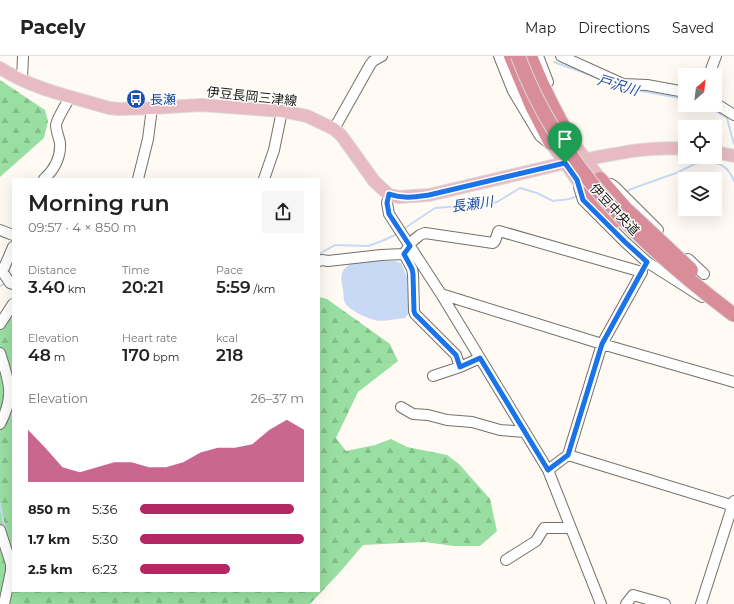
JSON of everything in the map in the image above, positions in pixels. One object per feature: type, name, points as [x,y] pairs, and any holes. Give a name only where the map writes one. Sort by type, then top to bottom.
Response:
[{"type":"highway","points":[[511,56],[532,106],[551,143]]},
{"type":"highway","name":"伊豆中央道","points":[[518,56],[528,82],[548,121],[571,157],[594,188],[646,242],[705,290],[734,310]]},
{"type":"highway","name":"伊豆中央道","points":[[522,56],[540,97],[557,128],[574,154],[601,189],[648,239],[734,315]]},
{"type":"highway","points":[[530,56],[548,99],[558,119],[572,141]]},
{"type":"highway","points":[[600,179],[627,210],[697,276],[705,290]]},
{"type":"highway","points":[[587,194],[648,253],[705,290]]},
{"type":"main road","name":"伊豆長岡三津線","points":[[0,68],[22,80],[109,108],[152,108],[201,105],[282,112],[307,116],[334,129],[347,142],[374,181],[389,194],[399,198],[429,195],[565,163],[643,148],[678,148]]},
{"type":"main road","points":[[572,141],[600,179]]},
{"type":"main road","points":[[551,143],[587,194]]},
{"type":"main road","points":[[722,153],[734,156]]},
{"type":"street","points":[[22,80],[23,56]]},
{"type":"street","points":[[334,129],[370,65],[373,61],[382,56]]},
{"type":"street","points":[[499,56],[513,91],[540,136],[546,142],[551,143]]},
{"type":"street","points":[[538,56],[554,99],[572,127],[572,141]]},
{"type":"street","points":[[561,56],[623,84],[647,85],[678,91]]},
{"type":"street","points":[[712,68],[716,56]]},
{"type":"street","points":[[45,178],[52,172],[59,156],[60,143],[56,124],[70,96]]},
{"type":"street","points":[[722,107],[734,115]]},
{"type":"street","points":[[138,178],[148,139],[152,108]]},
{"type":"street","points":[[264,178],[274,150],[282,112]]},
{"type":"street","points":[[600,179],[615,187],[704,274]]},
{"type":"street","points":[[577,180],[583,200],[647,262],[705,299],[734,321]]},
{"type":"street","points":[[389,194],[387,208],[407,245],[441,294],[548,470],[601,604]]},
{"type":"street","points":[[0,230],[12,235]]},
{"type":"street","points":[[320,261],[328,262],[374,256],[407,245],[420,234],[425,233],[493,243],[499,231],[642,272]]},
{"type":"street","points":[[548,470],[568,455],[602,344],[642,272],[660,232]]},
{"type":"street","points":[[407,245],[413,274],[415,314],[456,355],[460,367]]},
{"type":"street","points":[[6,278],[12,251]]},
{"type":"street","points":[[441,294],[602,344],[734,382]]},
{"type":"street","points":[[0,324],[12,306]]},
{"type":"street","points":[[0,353],[10,388],[9,400],[0,424]]},
{"type":"street","points":[[433,376],[460,367],[480,358]]},
{"type":"street","points":[[401,407],[413,414],[428,415],[447,420],[472,422],[500,430],[525,432]]},
{"type":"street","points":[[568,455],[734,504],[702,604]]},
{"type":"street","points":[[506,560],[536,541],[544,528],[570,528]]},
{"type":"street","points":[[0,530],[11,564],[11,571],[4,604]]},
{"type":"street","points":[[626,604],[633,595],[665,604]]},
{"type":"green space","points":[[0,80],[45,110],[48,121],[44,138],[0,177]]},
{"type":"green space","points":[[320,297],[327,299],[390,344],[398,361],[358,392],[336,438],[346,451],[375,445],[391,439],[407,447],[447,455],[459,464],[490,499],[497,531],[480,546],[454,546],[425,542],[363,545],[310,604],[0,604],[0,318],[12,313],[12,592],[320,592]]},
{"type":"water","points":[[357,261],[395,261],[401,263],[407,277],[409,313],[405,318],[383,321],[375,320],[356,312],[347,306],[344,300],[342,272],[347,266]]},
{"type":"waterway","name":"戸沢川","points":[[554,62],[590,75],[624,90],[641,91],[678,98]]},
{"type":"waterway","name":"戸沢川","points":[[717,112],[727,118],[734,144]]},
{"type":"waterway","name":"長瀬川","points":[[627,193],[629,190],[702,162],[718,163],[726,168],[734,181]]},
{"type":"waterway","name":"長瀬川","points":[[402,230],[435,208],[497,202],[520,188],[537,193],[553,201],[578,196]]},
{"type":"waterway","name":"長瀬川","points":[[320,253],[335,245],[368,246],[397,234]]},
{"type":"waterway","name":"長瀬川","points":[[0,286],[6,283]]},
{"type":"waterway","points":[[0,504],[5,531]]},
{"type":"place","name":"長瀬","points":[[136,99]]},
{"type":"route","points":[[565,163],[577,180],[583,200],[647,262],[602,344],[568,455],[548,470],[480,358],[460,367],[456,355],[415,314],[413,274],[404,254],[410,246],[389,214],[387,203],[389,194],[399,198],[429,195],[565,163]]}]
